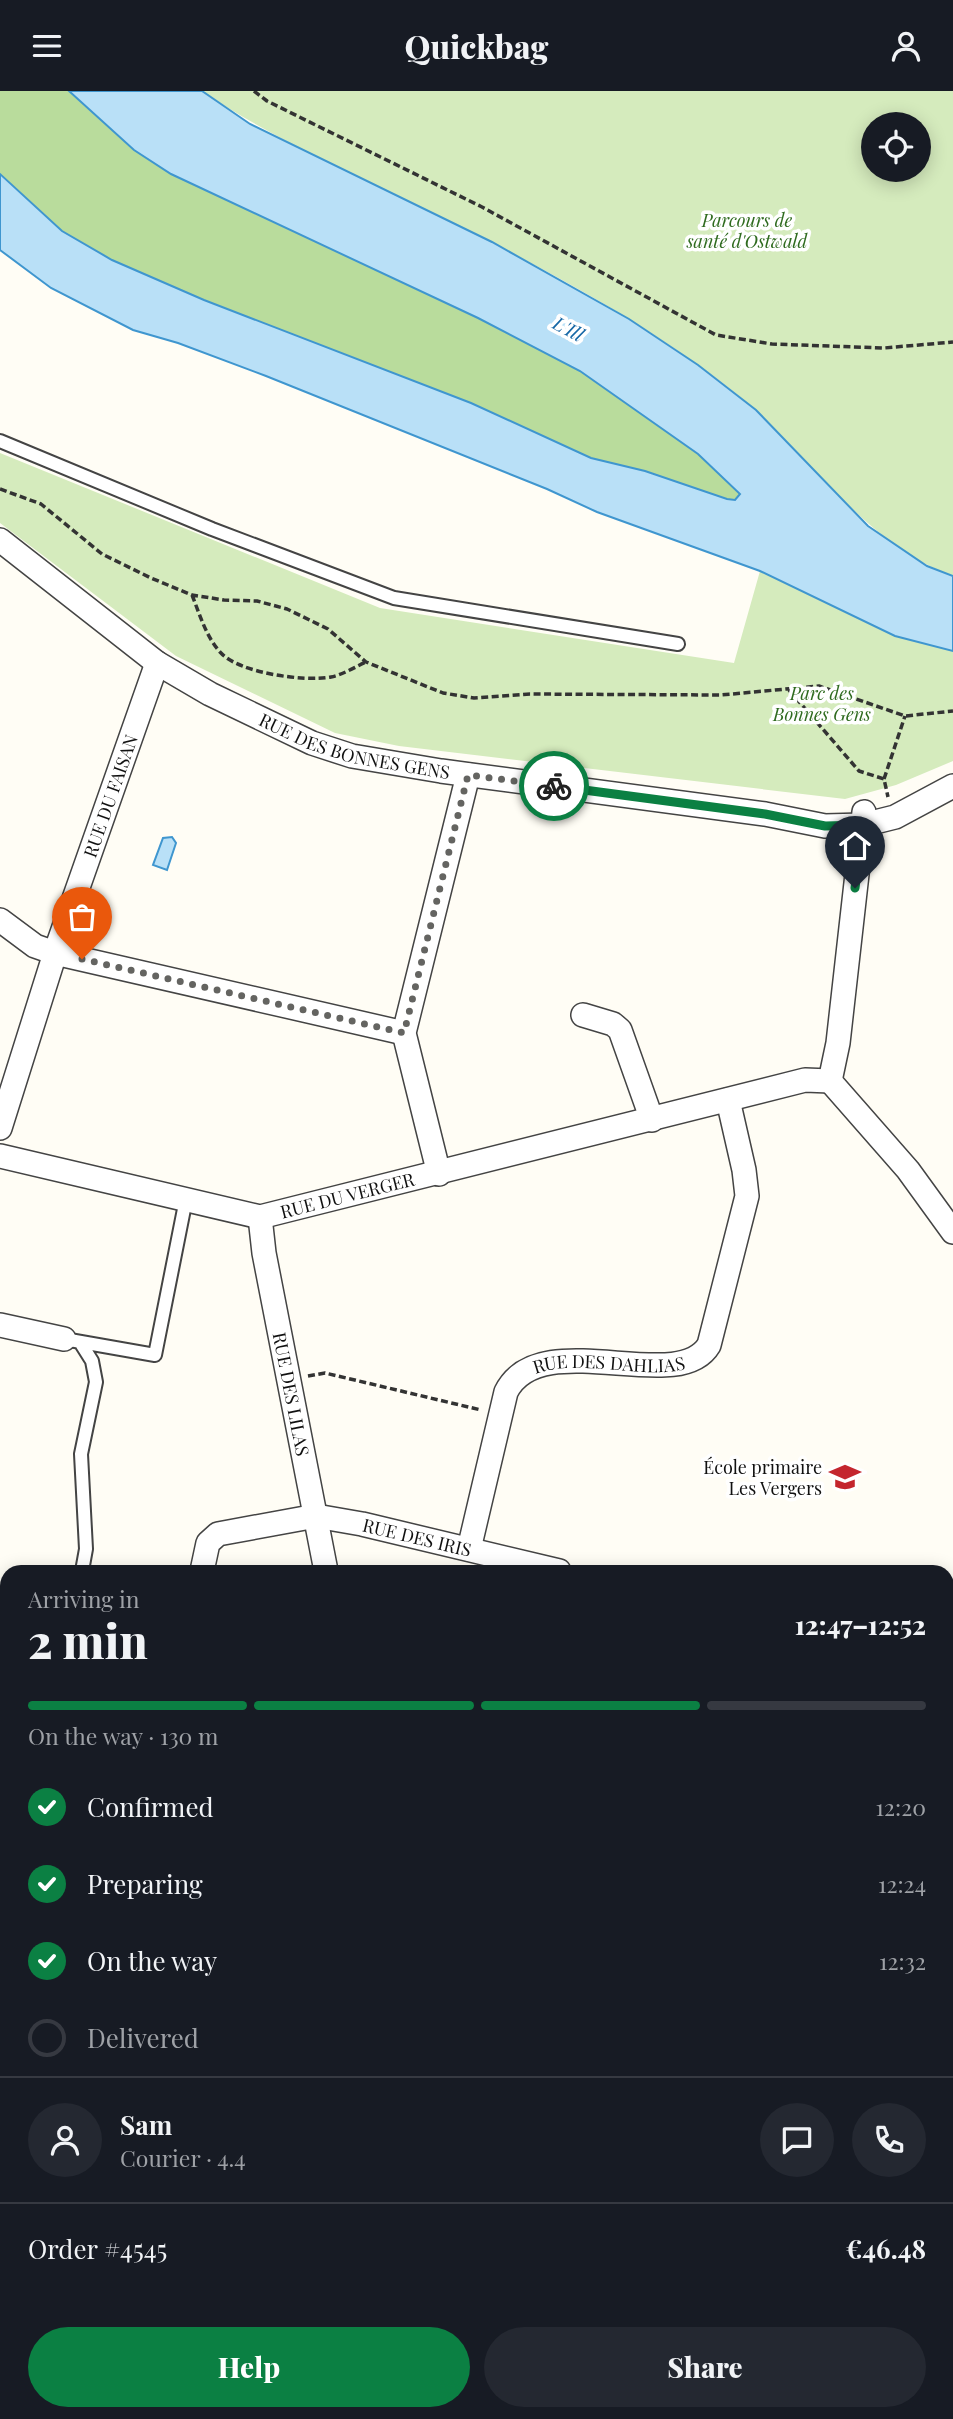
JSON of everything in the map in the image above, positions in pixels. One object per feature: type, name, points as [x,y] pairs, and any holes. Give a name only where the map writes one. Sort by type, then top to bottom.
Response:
[{"type":"street","name":"RUE DES BONNES GENS","points":[[0,540],[157,663],[230,705],[323,747],[352,756],[468,775],[765,814],[895,817],[953,785]]},
{"type":"street","name":"RUE DU FAISAN","points":[[0,1128],[55,953],[157,663]]},
{"type":"street","points":[[439,1174],[404,1033],[468,775]]},
{"type":"street","name":"RUE DES BONNES GENS","points":[[863,818],[890,804],[953,785]]},
{"type":"street","points":[[863,818],[838,1043],[830,1081],[908,1170],[953,1232]]},
{"type":"street","points":[[0,920],[35,946],[55,953],[404,1033]]},
{"type":"street","points":[[583,1015],[613,1024],[620,1030],[652,1120]]},
{"type":"street","name":"RUE DU VERGER","points":[[0,1156],[260,1217],[805,1080],[830,1081]]},
{"type":"street","name":"RUE DES DAHLIAS","points":[[469,1549],[500,1415],[512,1380],[529,1367],[554,1362],[680,1364],[703,1355],[714,1331],[747,1196],[744,1170],[728,1100]]},
{"type":"street","name":"RUE DES LILAS","points":[[260,1217],[264,1253],[325,1565]]},
{"type":"street","points":[[0,1325],[72,1341]]},
{"type":"street","name":"RUE DES IRIS","points":[[202,1565],[208,1543],[218,1534],[316,1517],[362,1524],[534,1565]]},
{"type":"lane","points":[[0,441],[212,530],[394,598],[678,644]]},
{"type":"lane","points":[[72,1341],[155,1355],[186,1199]]},
{"type":"lane","points":[[72,1341],[92,1361],[96,1382],[81,1454],[86,1549],[83,1565]]},
{"type":"path","points":[[254,91],[267,101],[482,207],[716,335],[772,344],[884,348],[953,342]]},
{"type":"path","points":[[0,489],[41,504],[102,554],[192,595],[257,601],[287,608],[328,629],[366,662],[443,693],[474,698],[530,694],[720,695],[819,686],[905,716],[953,711]]},
{"type":"path","points":[[192,595],[206,632],[222,655],[253,670],[305,678],[332,677],[366,662]]},
{"type":"path","points":[[789,690],[859,771],[884,779]]},
{"type":"path","points":[[890,804],[884,779],[905,716]]},
{"type":"path","points":[[289,1379],[325,1373],[500,1415]]},
{"type":"green space","points":[[0,91],[69,91],[134,150],[171,174],[478,318],[580,371],[698,454],[740,494],[735,500],[727,499],[645,471],[591,458],[471,403],[204,300],[112,260],[62,231],[0,174]]},
{"type":"green space","name":"Parcours de santé d'Ostwald","points":[[202,91],[953,91],[953,576],[896,545],[847,504],[779,433],[735,393],[626,317],[475,234],[249,120]]},
{"type":"green space","name":"Parc des Bonnes Gens","points":[[0,453],[380,608],[734,663],[760,571],[895,636],[953,651],[953,761],[896,785],[845,799],[399,746],[335,733],[176,656],[0,523]]},
{"type":"water","name":"L'Ill","points":[[69,91],[202,91],[250,124],[492,242],[629,319],[698,365],[756,410],[868,526],[927,566],[953,576],[953,651],[895,636],[760,571],[597,512],[547,489],[266,376],[178,343],[133,330],[51,288],[0,250],[0,174],[62,231],[112,260],[204,300],[471,403],[591,458],[645,471],[727,499],[735,500],[740,494],[698,454],[580,371],[478,318],[171,174],[134,150]]},
{"type":"water","points":[[172,837],[176,843],[167,870],[153,865],[163,838]]},
{"type":"way so far","points":[[82,959],[404,1033],[468,775],[554,786]]},
{"type":"place","name":"École primaire Les Vergers","points":[[845,1477]]},
{"type":"route","points":[[554,786],[765,814],[825,826],[863,825],[855,888]]}]
